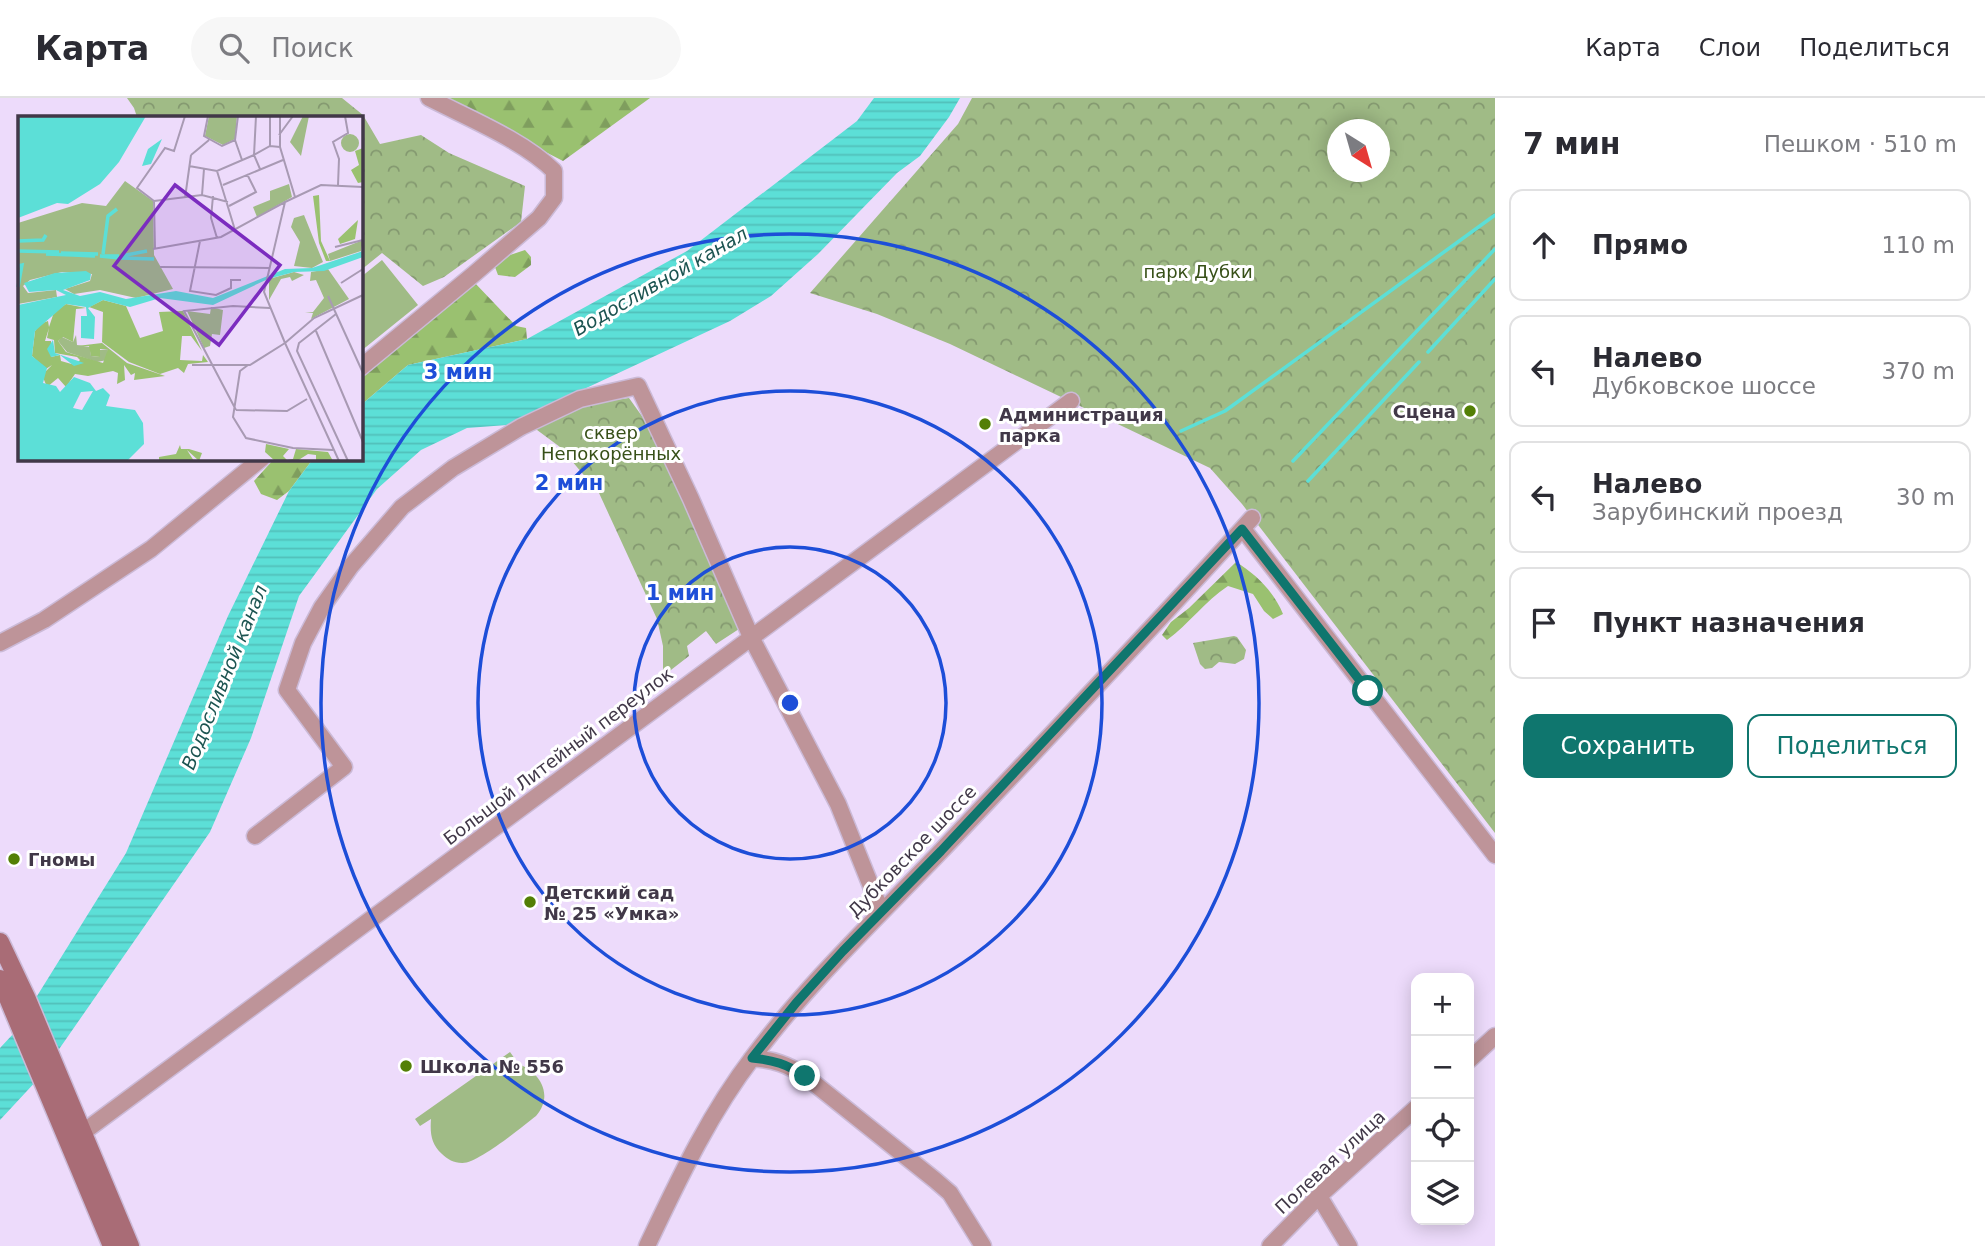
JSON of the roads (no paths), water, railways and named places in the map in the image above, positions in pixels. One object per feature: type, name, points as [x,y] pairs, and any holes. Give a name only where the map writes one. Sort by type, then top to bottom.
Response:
[{"type":"main road","points":[[0,942],[20,1004],[75,1138],[112,1246]]},
{"type":"main road","points":[[0,979],[20,1004]]},
{"type":"main road","points":[[75,1138],[130,1246]]},
{"type":"street","points":[[362,366],[529,226],[554,198],[554,171],[545,162],[528,150],[429,98]]},
{"type":"street","points":[[255,836],[344,767],[287,690],[303,643],[322,607],[376,535],[402,507],[453,468],[522,427],[580,399],[638,386],[751,637],[838,804],[881,911]]},
{"type":"street","name":"Большой Литейный переулок","points":[[75,1138],[1071,401]]},
{"type":"street","points":[[0,643],[44,620],[151,550],[260,460]]},
{"type":"street","name":"Дубковское шоссе","points":[[648,1246],[702,1135],[752,1058],[796,1003],[1247,523],[1495,855]]},
{"type":"street","points":[[1474,1055],[1495,1036]]},
{"type":"street","points":[[752,1058],[789,1065],[950,1193],[983,1246]]},
{"type":"street","name":"Полевая улица","points":[[1270,1246],[1319,1196],[1411,1113]]},
{"type":"street","points":[[1319,1196],[1349,1246]]},
{"type":"water","name":"Водосливной канал","points":[[874,98],[960,98],[920,156],[897,173],[818,254],[771,296],[730,321],[507,425],[467,428],[421,450],[377,489],[299,596],[251,738],[210,832],[39,1078],[0,1120],[0,1048],[14,1033],[126,853],[228,616],[289,491],[312,460],[362,460],[362,404],[408,365],[527,339],[687,251],[857,121]]},
{"type":"waterway","points":[[1181,431],[1225,411],[1495,215]]},
{"type":"waterway","points":[[1293,461],[1495,249]]},
{"type":"waterway","points":[[1428,352],[1495,279]]},
{"type":"waterway","points":[[1308,481],[1419,362]]},
{"type":"place","name":"Сцена","points":[[1470,411]]},
{"type":"place","name":"Администрация парка","points":[[985,424]]},
{"type":"place","name":"Гномы","points":[[14,859]]},
{"type":"place","name":"Детский сад № 25 «Умка»","points":[[530,902]]},
{"type":"place","name":"Школа № 556","points":[[406,1066]]},
{"type":"park label","name":"парк Дубки","points":[[1198,271]]},
{"type":"park label","name":"сквер Непокорённых","points":[[611,442]]}]
